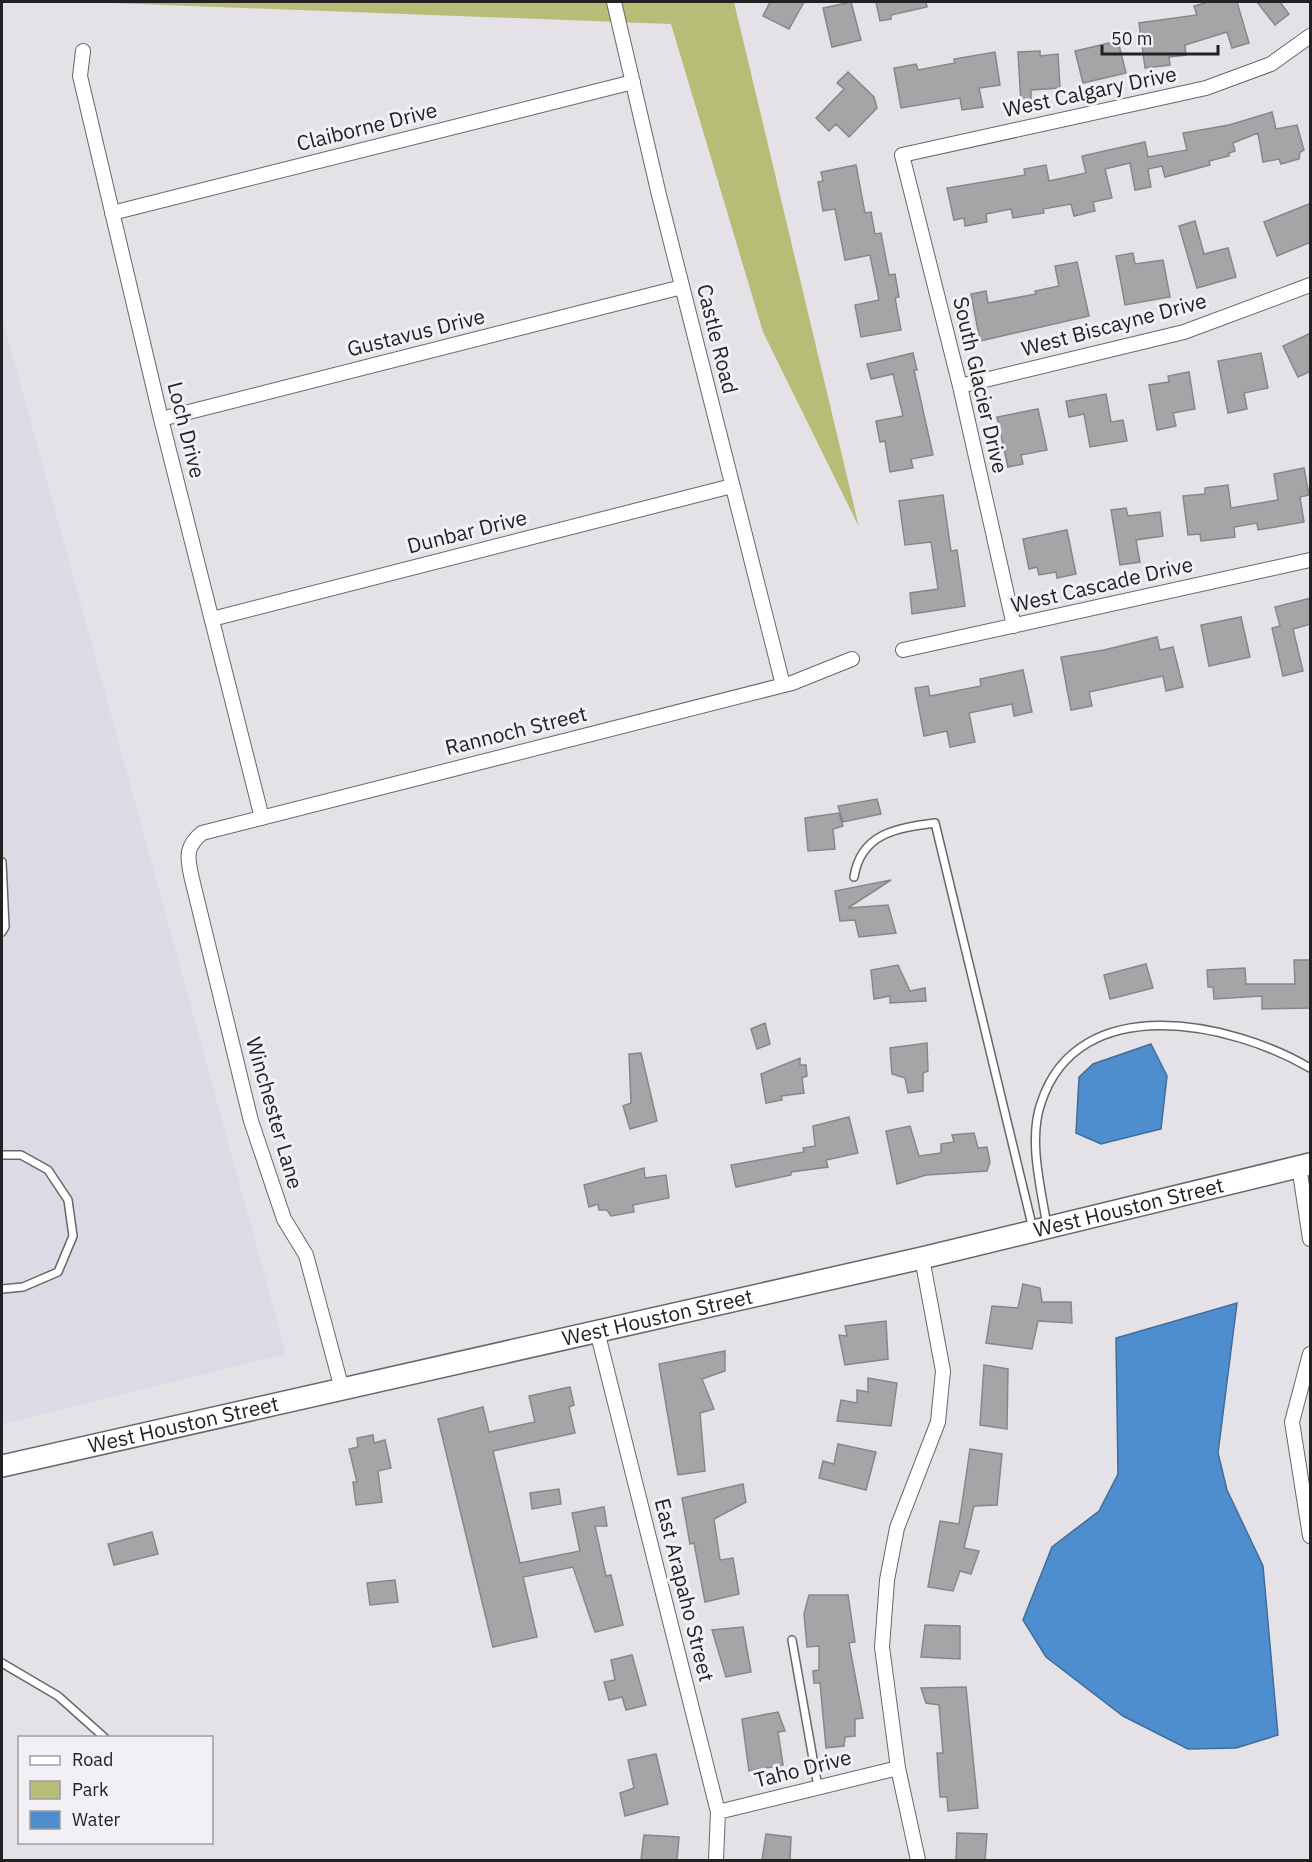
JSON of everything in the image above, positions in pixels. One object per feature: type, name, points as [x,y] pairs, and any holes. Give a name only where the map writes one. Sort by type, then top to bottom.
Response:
[{"type":"main road","name":"West Houston Street","points":[[2,1466],[922,1258],[1305,1165]]},
{"type":"street","name":"Castle Road","points":[[614,2],[682,287],[783,685]]},
{"type":"street","name":"West Calgary Drive","points":[[902,155],[1206,88],[1272,64],[1311,36]]},
{"type":"street","name":"Loch Drive","points":[[83,51],[80,76],[160,419],[262,818]]},
{"type":"street","name":"Claiborne Drive","points":[[112,213],[633,82]]},
{"type":"street","name":"South Glacier Drive","points":[[902,155],[960,386],[1014,626]]},
{"type":"street","name":"West Biscayne Drive","points":[[960,386],[1184,332],[1311,285]]},
{"type":"street","name":"Gustavus Drive","points":[[160,419],[682,287]]},
{"type":"street","name":"Dunbar Drive","points":[[212,619],[732,486]]},
{"type":"street","name":"West Cascade Drive","points":[[903,650],[1311,560]]},
{"type":"street","name":"Rannoch Street","points":[[191,842],[202,833],[783,685],[852,659]]},
{"type":"street","name":"Winchester Lane","points":[[191,842],[187,855],[191,875],[250,1121],[284,1219],[306,1255],[342,1389]]},
{"type":"street","points":[[1305,1165],[1311,1239]]},
{"type":"street","points":[[918,1860],[898,1768],[882,1647],[887,1580],[897,1528],[938,1422],[943,1371],[922,1258]]},
{"type":"street","name":"East Arapaho Street","points":[[597,1331],[718,1812],[716,1860]]},
{"type":"street","points":[[1311,1354],[1292,1422],[1311,1536]]},
{"type":"street","name":"Taho Drive","points":[[718,1812],[898,1768]]},
{"type":"lane","points":[[854,877],[857,860],[883,834],[935,823],[1040,1229]]},
{"type":"lane","points":[[2,862],[5,927],[2,932]]},
{"type":"lane","points":[[1040,1229],[1036,1134],[1040,1105],[1052,1077],[1077,1052],[1108,1033],[1159,1024],[1193,1026],[1247,1041],[1311,1068]]},
{"type":"lane","points":[[2,1155],[21,1155],[48,1170],[68,1200],[72,1236],[58,1272],[23,1287],[2,1289]]},
{"type":"lane","points":[[792,1640],[818,1787]]},
{"type":"lane","points":[[2,1663],[58,1696],[104,1736]]},
{"type":"shaded area","points":[[2,317],[286,1354],[2,1424]]},
{"type":"green space","points":[[86,2],[734,2],[859,527],[763,332],[671,24]]},
{"type":"water","points":[[1151,1044],[1167,1076],[1161,1129],[1101,1144],[1076,1133],[1079,1077],[1093,1064]]},
{"type":"water","points":[[1237,1303],[1218,1453],[1227,1490],[1263,1566],[1278,1735],[1236,1748],[1188,1749],[1123,1716],[1046,1657],[1023,1620],[1052,1547],[1099,1511],[1118,1474],[1116,1338]]},
{"type":"building","points":[[770,2],[804,2],[789,29],[763,16]]},
{"type":"building","points":[[851,2],[861,40],[832,47],[823,8]]},
{"type":"building","points":[[876,2],[926,2],[927,7],[891,15],[891,19],[880,21]]},
{"type":"building","points":[[1209,2],[1237,2],[1249,43],[1232,48],[1227,32],[1185,45],[1186,55],[1169,57],[1170,65],[1145,68],[1139,23],[1197,15],[1194,6]]},
{"type":"building","points":[[1257,2],[1280,2],[1289,14],[1275,25]]},
{"type":"building","points":[[1118,41],[1126,73],[1083,83],[1075,51]]},
{"type":"building","points":[[1040,51],[1040,56],[1058,54],[1060,88],[1031,90],[1031,104],[1021,104],[1018,52]]},
{"type":"building","points":[[995,52],[1000,85],[979,88],[983,107],[962,110],[960,98],[901,108],[894,68],[916,64],[918,70],[955,63],[954,59]]},
{"type":"building","points":[[848,72],[874,97],[877,108],[849,137],[836,124],[829,131],[816,118],[844,89],[837,83]]},
{"type":"building","points":[[1272,112],[1276,129],[1297,125],[1304,150],[1300,152],[1299,159],[1281,164],[1279,159],[1263,162],[1258,133],[1233,143],[1235,151],[1229,153],[1229,156],[1209,161],[1210,165],[1165,177],[1162,166],[1148,169],[1151,187],[1135,190],[1130,163],[1105,169],[1112,198],[1093,202],[1095,211],[1074,216],[1071,204],[1043,209],[1044,213],[1013,218],[1011,209],[986,214],[987,222],[965,226],[964,218],[954,220],[947,188],[1025,175],[1024,169],[1046,165],[1049,181],[1086,173],[1082,156],[1145,142],[1148,157],[1187,150],[1183,133],[1229,125]]},
{"type":"building","points":[[856,165],[865,213],[871,212],[875,234],[881,233],[889,275],[895,274],[899,297],[895,298],[901,330],[861,337],[855,305],[879,300],[870,255],[845,260],[835,209],[823,211],[818,182],[823,181],[821,172]]},
{"type":"building","points":[[1311,203],[1311,242],[1277,256],[1264,222]]},
{"type":"building","points":[[1195,221],[1204,254],[1228,248],[1236,277],[1197,288],[1179,226]]},
{"type":"building","points":[[1133,253],[1135,264],[1163,260],[1170,297],[1125,305],[1116,256]]},
{"type":"building","points":[[1077,262],[1089,316],[980,341],[971,294],[986,291],[988,303],[1036,294],[1035,291],[1059,286],[1055,266]]},
{"type":"building","points":[[1311,333],[1311,371],[1298,377],[1283,346]]},
{"type":"building","points":[[913,353],[917,370],[914,370],[933,455],[911,459],[913,468],[890,472],[885,441],[880,442],[876,421],[903,416],[893,374],[871,379],[867,364]]},
{"type":"building","points":[[1261,353],[1268,388],[1244,393],[1247,409],[1228,413],[1218,361]]},
{"type":"building","points":[[1189,372],[1195,409],[1173,413],[1176,426],[1157,430],[1149,385],[1169,382],[1168,376]]},
{"type":"building","points":[[1106,394],[1111,422],[1123,420],[1127,441],[1090,447],[1084,414],[1069,417],[1066,401]]},
{"type":"building","points":[[1038,409],[1047,450],[1021,455],[1023,464],[1008,467],[997,417]]},
{"type":"building","points":[[1304,468],[1309,495],[1300,497],[1304,522],[1258,530],[1257,523],[1234,527],[1235,537],[1201,541],[1200,534],[1188,535],[1183,496],[1205,494],[1205,488],[1228,485],[1231,508],[1278,500],[1274,474]]},
{"type":"building","points":[[943,495],[951,551],[957,550],[965,606],[912,614],[910,593],[938,589],[931,542],[905,545],[899,501]]},
{"type":"building","points":[[1126,508],[1128,516],[1160,512],[1163,536],[1136,540],[1140,562],[1120,565],[1111,510]]},
{"type":"building","points":[[1067,530],[1076,574],[1057,578],[1056,572],[1039,575],[1037,567],[1029,569],[1023,539]]},
{"type":"building","points":[[1311,598],[1311,624],[1293,629],[1303,671],[1283,676],[1272,628],[1280,626],[1275,607]]},
{"type":"building","points":[[1241,617],[1250,657],[1209,666],[1201,625]]},
{"type":"building","points":[[1157,637],[1160,650],[1173,647],[1183,687],[1166,691],[1163,676],[1089,692],[1092,706],[1071,710],[1061,657],[1104,650]]},
{"type":"building","points":[[1023,670],[1032,712],[1014,716],[1012,704],[969,713],[975,742],[950,747],[947,731],[924,736],[915,688],[928,686],[930,696],[981,686],[980,679]]},
{"type":"building","points":[[877,799],[881,814],[843,822],[838,806]]},
{"type":"building","points":[[839,813],[843,826],[833,829],[835,849],[808,851],[805,818]]},
{"type":"building","points":[[891,880],[848,908],[888,905],[896,933],[859,937],[855,920],[840,921],[835,891]]},
{"type":"building","points":[[1294,960],[1311,960],[1311,1008],[1262,1009],[1262,996],[1214,999],[1213,987],[1208,987],[1207,970],[1245,968],[1246,984],[1295,984]]},
{"type":"building","points":[[1146,964],[1153,988],[1110,999],[1104,975]]},
{"type":"building","points":[[898,965],[910,991],[925,988],[926,1001],[890,1003],[890,996],[874,999],[871,970]]},
{"type":"building","points":[[765,1023],[770,1044],[757,1049],[751,1029]]},
{"type":"building","points":[[927,1043],[928,1071],[923,1073],[923,1091],[908,1093],[905,1078],[892,1074],[890,1048]]},
{"type":"building","points":[[641,1053],[657,1121],[630,1129],[623,1106],[631,1103],[629,1054]]},
{"type":"building","points":[[800,1058],[800,1065],[806,1065],[807,1076],[802,1078],[804,1093],[781,1096],[782,1100],[766,1103],[761,1074]]},
{"type":"building","points":[[849,1117],[858,1153],[826,1160],[828,1167],[791,1172],[791,1175],[736,1187],[731,1165],[804,1152],[803,1148],[815,1146],[813,1126]]},
{"type":"building","points":[[910,1126],[919,1156],[941,1153],[941,1144],[954,1142],[952,1135],[974,1133],[978,1148],[987,1147],[990,1162],[987,1171],[926,1175],[897,1184],[886,1131]]},
{"type":"building","points":[[644,1168],[645,1178],[666,1175],[669,1198],[633,1205],[634,1212],[611,1216],[607,1210],[599,1210],[598,1204],[589,1207],[584,1185]]},
{"type":"building","points":[[1023,1284],[1040,1288],[1042,1302],[1071,1302],[1072,1323],[1038,1321],[1032,1349],[986,1343],[992,1306],[1018,1308]]},
{"type":"building","points":[[886,1321],[888,1359],[845,1365],[839,1335],[847,1336],[845,1326]]},
{"type":"building","points":[[725,1351],[725,1371],[702,1379],[714,1409],[700,1413],[705,1471],[678,1475],[659,1364]]},
{"type":"building","points":[[984,1365],[1008,1369],[1007,1429],[980,1425]]},
{"type":"building","points":[[868,1378],[897,1383],[891,1426],[837,1421],[841,1400],[857,1403],[857,1390],[868,1392]]},
{"type":"building","points":[[570,1387],[574,1405],[569,1407],[575,1433],[493,1451],[520,1563],[580,1551],[572,1513],[604,1507],[607,1526],[595,1526],[606,1576],[611,1575],[623,1625],[595,1632],[573,1567],[523,1577],[537,1637],[493,1647],[438,1419],[483,1407],[489,1432],[535,1422],[529,1396]]},
{"type":"building","points":[[373,1435],[374,1443],[385,1440],[391,1468],[378,1471],[382,1502],[356,1505],[353,1482],[357,1482],[349,1449],[358,1447],[357,1438]]},
{"type":"building","points":[[838,1444],[876,1452],[866,1490],[819,1478],[823,1461],[834,1464]]},
{"type":"building","points":[[970,1449],[1002,1454],[997,1505],[974,1506],[964,1548],[979,1551],[971,1574],[960,1571],[953,1591],[928,1587],[940,1521],[959,1524]]},
{"type":"building","points":[[743,1484],[746,1502],[714,1519],[720,1560],[733,1558],[739,1594],[705,1602],[694,1543],[690,1544],[682,1498]]},
{"type":"building","points":[[559,1489],[561,1504],[532,1509],[530,1493]]},
{"type":"building","points":[[152,1532],[158,1554],[114,1565],[108,1544]]},
{"type":"building","points":[[395,1580],[398,1602],[370,1605],[367,1583]]},
{"type":"building","points":[[809,1595],[848,1595],[855,1642],[849,1643],[863,1718],[855,1719],[855,1736],[845,1737],[844,1746],[826,1748],[820,1683],[814,1683],[813,1671],[819,1670],[819,1646],[807,1647],[804,1614]]},
{"type":"building","points":[[925,1625],[960,1626],[960,1659],[921,1657]]},
{"type":"building","points":[[743,1627],[751,1672],[726,1677],[712,1630]]},
{"type":"building","points":[[632,1655],[646,1705],[626,1710],[622,1697],[609,1700],[604,1682],[615,1680],[611,1660]]},
{"type":"building","points":[[966,1687],[978,1808],[948,1811],[947,1797],[940,1797],[937,1753],[943,1753],[939,1705],[926,1703],[921,1688]]},
{"type":"building","points":[[778,1712],[785,1731],[778,1732],[783,1765],[749,1771],[742,1719]]},
{"type":"building","points":[[656,1754],[668,1804],[625,1816],[620,1793],[634,1788],[628,1760]]},
{"type":"building","points":[[957,1833],[987,1834],[985,1860],[956,1860]]},
{"type":"building","points":[[766,1834],[791,1837],[790,1860],[762,1860]]},
{"type":"building","points":[[644,1835],[679,1837],[677,1860],[641,1860]]}]
